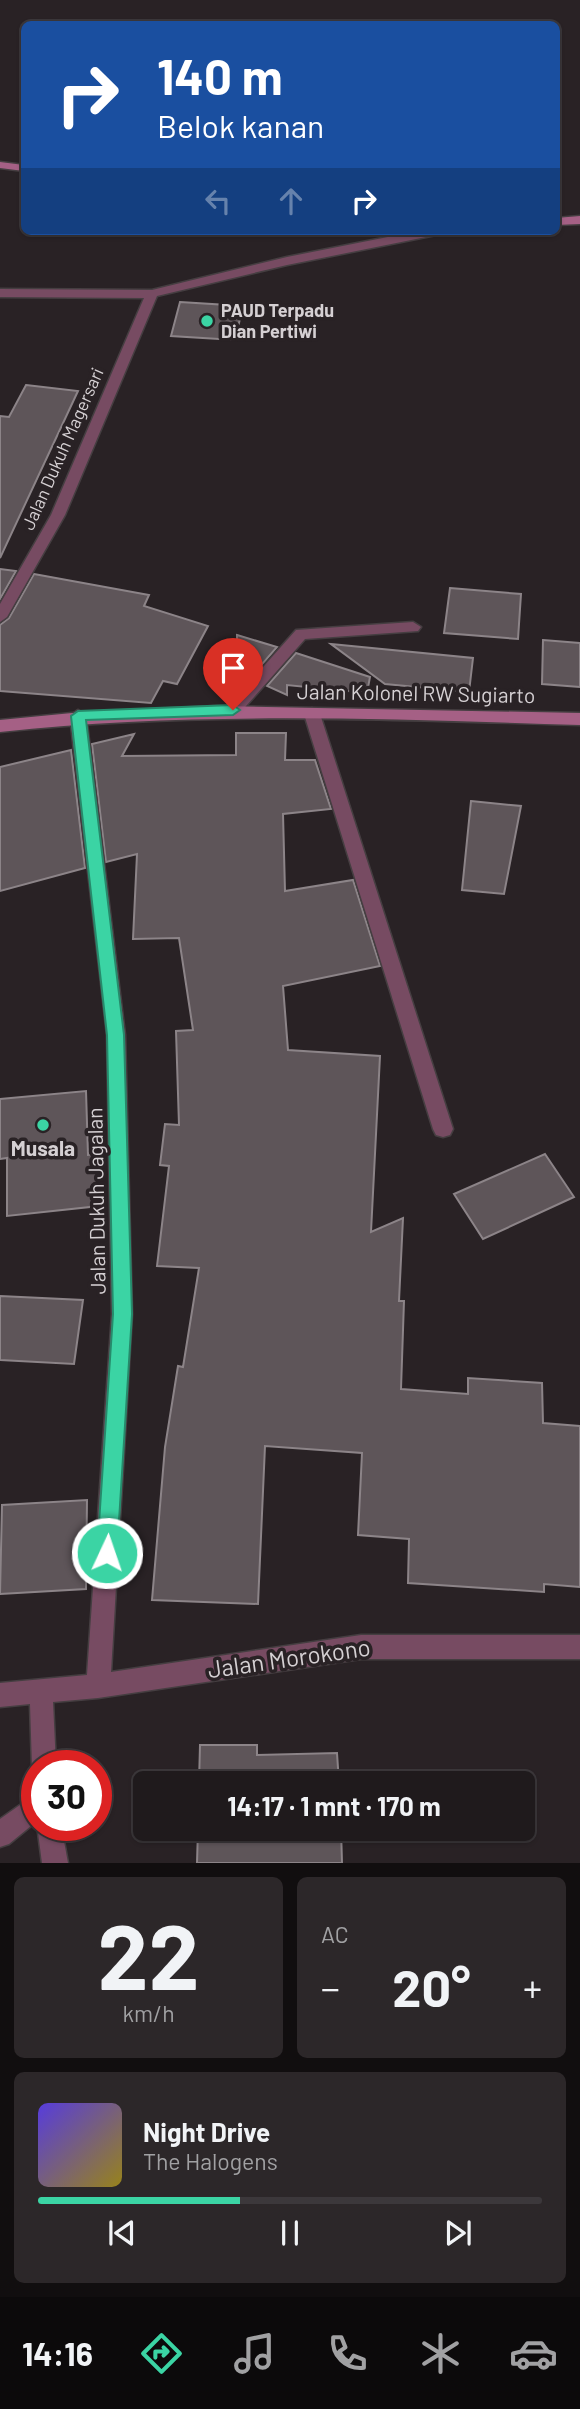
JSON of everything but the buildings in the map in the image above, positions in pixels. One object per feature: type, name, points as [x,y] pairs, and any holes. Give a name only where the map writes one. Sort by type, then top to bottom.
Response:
[{"type":"main road","points":[[0,165],[21,168]]},
{"type":"main road","points":[[560,222],[580,220]]},
{"type":"main road","name":"Jalan Kolonel RW Sugiarto","points":[[0,726],[78,716],[233,710],[580,719]]},
{"type":"street","points":[[0,293],[152,294],[287,261],[416,235]]},
{"type":"street","name":"Jalan Dukuh Magersari","points":[[0,617],[58,515],[152,294]]},
{"type":"street","points":[[233,710],[302,634],[413,627]]},
{"type":"street","points":[[312,713],[443,1129]]},
{"type":"street","name":"Jalan Dukuh Jagalan","points":[[78,716],[116,1035],[122,1314],[98,1686]]},
{"type":"street","name":"Jalan Morokono","points":[[0,1695],[98,1686],[361,1647],[580,1647]]},
{"type":"street","points":[[41,1691],[43,1750]]},
{"type":"street","points":[[0,1835],[21,1818]]},
{"type":"street","points":[[52,1841],[55,1863]]},
{"type":"place","name":"PAUD Terpadu Dian Pertiwi","points":[[207,321]]},
{"type":"place","name":"Musala","points":[[43,1125]]},
{"type":"route","points":[[107,1553],[122,1314],[116,1035],[78,716],[233,710]]}]
